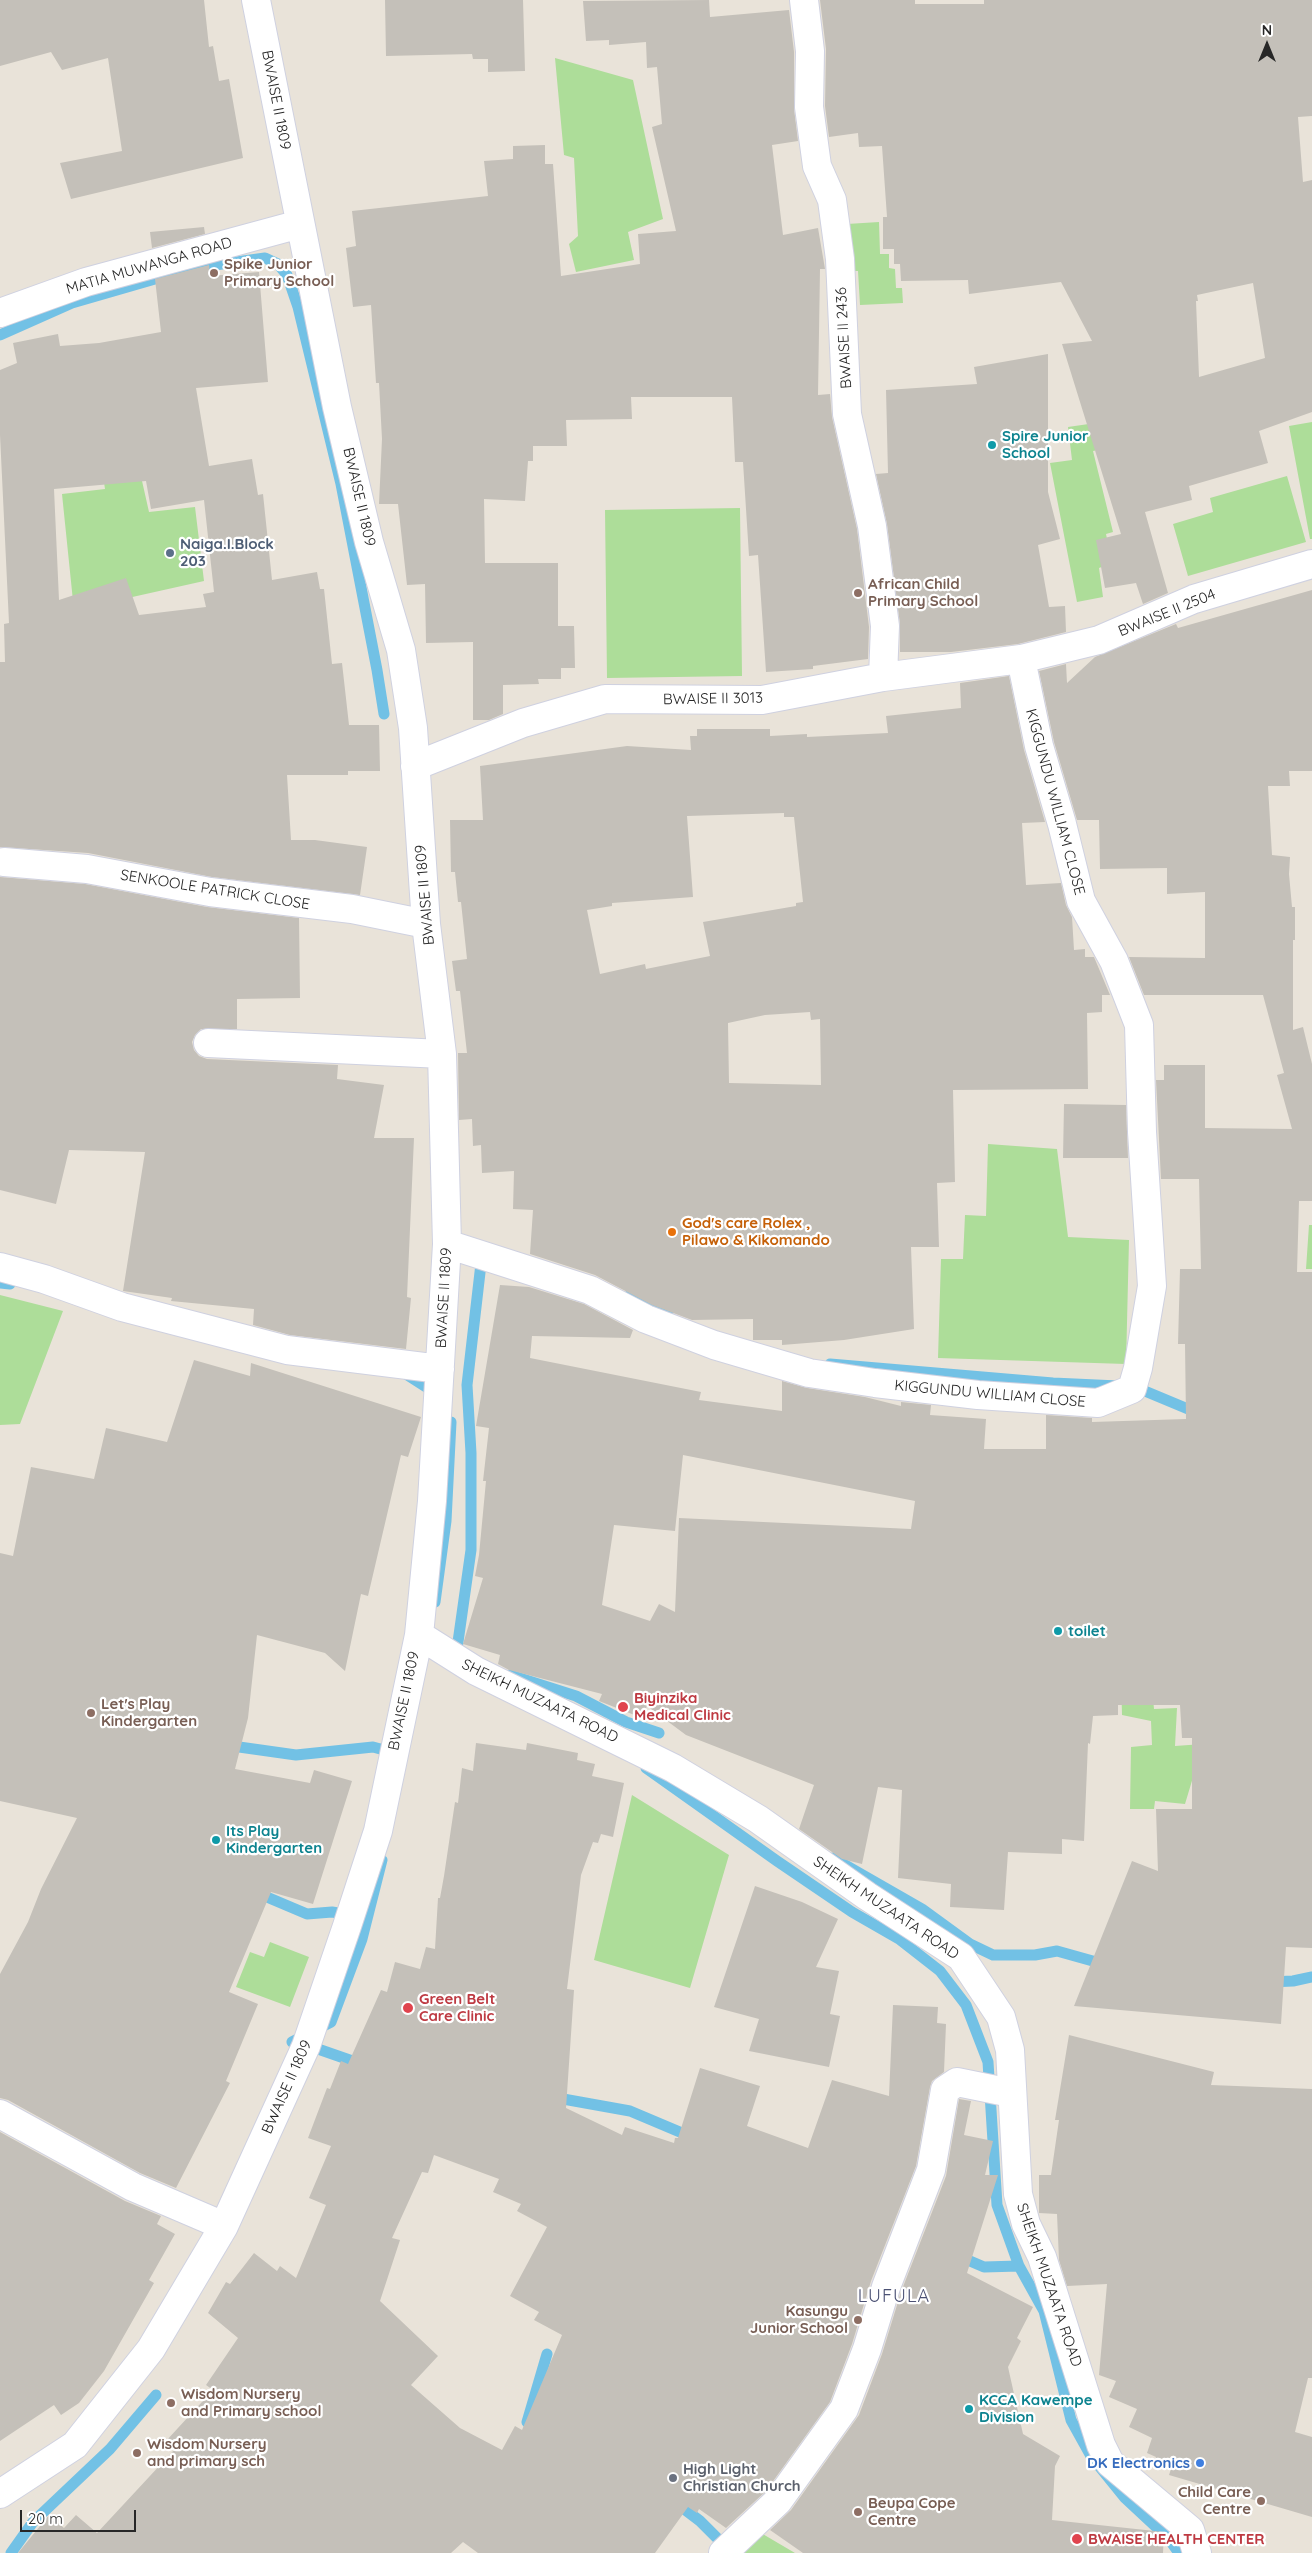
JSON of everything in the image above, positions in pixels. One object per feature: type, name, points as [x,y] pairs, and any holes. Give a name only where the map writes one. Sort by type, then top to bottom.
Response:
[{"type":"street","name":"BWAISE II 1809","points":[[0,2494],[75,2444],[151,2349],[224,2226],[306,2046],[378,1831],[418,1635],[432,1501],[448,1244],[442,1054],[426,924],[413,728],[401,650],[367,532],[337,407],[256,0]]},
{"type":"street","name":"BWAISE II 2436","points":[[804,0],[810,50],[809,108],[817,166],[832,200],[840,259],[847,414],[872,526],[885,626],[883,677]]},
{"type":"street","name":"MATIA MUWANGA ROAD","points":[[0,313],[86,282],[300,224]]},
{"type":"street","name":"BWAISE II 2504","points":[[1020,659],[1099,640],[1194,599],[1312,564]]},
{"type":"street","name":"BWAISE II 3013","points":[[415,766],[524,723],[605,699],[762,700],[883,677],[1020,659]]},
{"type":"street","name":"KIGGUNDU WILLIAM CLOSE","points":[[448,1244],[590,1290],[646,1319],[714,1345],[809,1372],[875,1383],[978,1395],[1098,1403],[1132,1388],[1152,1286],[1142,1132],[1139,1025],[1114,961],[1081,900],[1062,824],[1039,746],[1020,659]]},
{"type":"street","name":"SENKOOLE PATRICK CLOSE","points":[[4,862],[87,869],[210,892],[352,910],[426,924]]},
{"type":"street","points":[[208,1042],[442,1054]]},
{"type":"street","points":[[0,1267],[44,1278],[122,1307],[287,1350],[440,1369]]},
{"type":"street","name":"SHEIKH MUZAATA ROAD","points":[[418,1635],[476,1671],[674,1768],[758,1819],[867,1896],[961,1957],[1001,2017],[1010,2050],[1018,2194],[1026,2224],[1042,2257],[1101,2445],[1110,2463],[1190,2530],[1197,2553]]},
{"type":"street","points":[[723,2553],[778,2501],[844,2409],[867,2349],[886,2287],[931,2170],[945,2090],[957,2082],[1011,2093]]},
{"type":"street","points":[[0,2114],[133,2187],[224,2226]]},
{"type":"green space","points":[[555,58],[633,80],[663,219],[628,232],[634,260],[576,272],[569,244],[578,236],[574,158],[564,155]]},
{"type":"green space","points":[[879,222],[880,254],[889,254],[889,268],[895,269],[896,288],[902,288],[903,303],[860,305],[858,271],[849,271],[847,224]]},
{"type":"green space","points":[[1130,418],[1134,443],[1093,451],[1113,532],[1106,534],[1112,563],[1099,568],[1103,597],[1077,602],[1050,463],[1072,460],[1068,427]]},
{"type":"green space","points":[[1312,422],[1312,539],[1310,539],[1289,426]]},
{"type":"green space","points":[[140,472],[149,512],[195,507],[204,581],[101,604],[73,601],[62,494],[105,489],[103,476]]},
{"type":"green space","points":[[1287,476],[1306,542],[1188,576],[1173,524],[1213,512],[1210,498]]},
{"type":"green space","points":[[740,508],[742,676],[607,678],[605,510]]},
{"type":"green space","points":[[988,1144],[1057,1149],[1068,1237],[1129,1240],[1126,1364],[938,1358],[941,1259],[963,1259],[965,1215],[986,1216]]},
{"type":"green space","points":[[1309,1225],[1312,1225],[1312,1269],[1306,1269]]},
{"type":"green space","points":[[0,1295],[63,1311],[20,1424],[0,1425]]},
{"type":"green space","points":[[1150,1665],[1154,1709],[1177,1708],[1175,1746],[1203,1744],[1185,1804],[1155,1801],[1154,1809],[1130,1809],[1131,1747],[1152,1745],[1151,1721],[1122,1715],[1121,1676]]},
{"type":"green space","points":[[632,1795],[729,1855],[690,1988],[594,1960]]},
{"type":"green space","points":[[270,1942],[309,1957],[290,2007],[236,1987],[250,1952],[264,1957]]},
{"type":"green space","points":[[761,2533],[795,2553],[744,2553]]},
{"type":"building","points":[[0,0],[204,0],[209,47],[213,46],[219,81],[229,79],[243,158],[71,199],[60,163],[122,151],[108,58],[62,70],[51,52],[0,66]]},
{"type":"building","points":[[385,0],[523,0],[525,71],[488,72],[488,59],[473,59],[472,54],[386,56]]},
{"type":"building","points":[[709,0],[710,17],[789,10],[794,52],[794,109],[798,141],[772,145],[783,235],[818,228],[825,269],[820,269],[818,395],[830,394],[832,417],[857,529],[869,627],[868,659],[813,666],[813,669],[766,672],[758,555],[749,556],[743,462],[735,462],[732,397],[631,397],[632,419],[566,420],[567,446],[533,446],[533,461],[528,461],[525,501],[484,499],[485,563],[558,563],[558,626],[574,626],[575,668],[561,668],[561,679],[538,679],[539,684],[503,685],[503,714],[489,720],[473,720],[473,642],[426,643],[425,584],[407,585],[398,504],[379,504],[382,439],[379,383],[376,383],[371,305],[353,307],[346,248],[356,246],[352,211],[488,196],[484,161],[513,159],[513,146],[545,145],[545,164],[553,164],[561,276],[640,264],[638,234],[676,231],[652,127],[662,124],[657,67],[647,68],[646,42],[609,45],[609,40],[586,41],[583,1]]},
{"type":"building","points":[[820,0],[915,0],[915,4],[984,4],[984,0],[1312,0],[1312,116],[1298,117],[1303,182],[1312,180],[1312,412],[1259,431],[1268,463],[1189,486],[1192,500],[1145,512],[1168,593],[1143,604],[1136,583],[1105,588],[1096,540],[1121,534],[1062,344],[1092,341],[1061,282],[969,294],[968,280],[901,281],[900,264],[894,264],[894,249],[883,249],[883,217],[887,217],[882,146],[859,147],[858,133],[829,137],[825,106],[826,49]],"holes":[[[1253,283],[1265,358],[1199,377],[1197,295]]]},
{"type":"building","points":[[204,227],[205,234],[152,248],[150,232]]},
{"type":"building","points":[[209,265],[210,276],[259,272],[268,382],[196,388],[209,466],[252,459],[258,495],[263,494],[272,580],[317,572],[320,589],[324,589],[332,664],[342,663],[349,725],[379,725],[380,771],[348,771],[348,775],[287,775],[291,840],[315,840],[367,847],[360,895],[212,877],[88,853],[0,847],[0,662],[5,662],[4,624],[9,623],[0,435],[0,370],[17,363],[13,343],[58,334],[60,346],[99,343],[161,332],[155,279]],"holes":[[[146,481],[151,509],[204,500],[214,592],[203,594],[206,607],[139,615],[126,578],[59,600],[54,489]]]},
{"type":"building","points":[[1048,354],[1048,492],[1060,539],[1038,545],[1049,607],[1065,606],[1066,632],[1018,644],[951,652],[900,652],[900,624],[887,524],[876,474],[888,473],[886,390],[977,384],[974,367]]},
{"type":"building","points":[[1312,590],[1312,771],[1289,771],[1290,786],[1268,786],[1272,855],[1290,857],[1289,874],[1292,907],[1295,907],[1293,1030],[1303,1027],[1312,1064],[1312,1201],[1299,1201],[1297,1272],[1312,1272],[1312,1948],[1286,1947],[1281,2024],[1074,2006],[1132,1861],[1158,1871],[1156,1809],[1192,1809],[1192,1738],[1182,1738],[1180,1705],[1118,1705],[1118,1715],[1093,1716],[1090,1744],[1088,1743],[1084,1841],[1062,1839],[1062,1854],[1008,1852],[1004,1910],[950,1907],[951,1884],[898,1878],[902,1790],[878,1787],[862,1864],[842,1859],[799,1829],[814,1785],[686,1735],[647,1706],[642,1718],[599,1701],[602,1694],[509,1670],[498,1664],[500,1655],[463,1644],[483,1578],[475,1576],[479,1555],[486,1481],[483,1481],[489,1428],[476,1426],[500,1285],[529,1287],[584,1304],[633,1330],[630,1338],[532,1336],[530,1358],[701,1392],[699,1400],[782,1411],[782,1381],[807,1388],[865,1397],[901,1406],[901,1402],[931,1405],[930,1415],[986,1419],[984,1449],[1046,1449],[1046,1415],[1092,1418],[1092,1422],[1186,1419],[1185,1344],[1178,1344],[1180,1269],[1201,1269],[1199,1179],[1161,1179],[1156,1080],[1164,1080],[1164,1065],[1205,1065],[1205,1128],[1292,1129],[1277,1075],[1284,1073],[1263,995],[1144,995],[1129,957],[1205,958],[1205,892],[1167,894],[1167,868],[1100,869],[1099,820],[1077,820],[1054,742],[1039,671],[1066,664],[1067,683],[1095,657],[1176,624],[1178,628]],"holes":[[[683,1455],[915,1501],[911,1529],[679,1518],[675,1612],[659,1604],[650,1621],[602,1605],[614,1525],[675,1531]]]},
{"type":"building","points":[[1009,676],[1024,750],[1045,822],[1022,823],[1026,885],[1061,883],[1066,905],[1072,917],[1074,950],[1085,949],[1085,957],[1094,957],[1110,995],[1102,995],[1102,1012],[1087,1013],[1088,1089],[953,1090],[955,1182],[937,1183],[939,1247],[911,1247],[914,1329],[844,1340],[782,1345],[782,1340],[753,1340],[753,1319],[692,1320],[652,1305],[595,1275],[530,1254],[533,1210],[513,1209],[514,1171],[482,1173],[481,1145],[473,1146],[472,1119],[459,1120],[458,1053],[467,1053],[460,991],[456,991],[452,961],[467,959],[461,902],[458,902],[455,872],[451,872],[450,820],[483,820],[480,766],[627,746],[691,750],[690,736],[697,736],[697,729],[770,729],[770,736],[807,734],[807,737],[888,733],[886,716],[961,708],[960,683]],"holes":[[[784,813],[784,817],[794,817],[803,902],[796,903],[796,906],[703,922],[710,956],[646,969],[645,964],[600,974],[587,910],[612,906],[612,903],[693,897],[687,816]],[[810,1012],[811,1020],[820,1019],[821,1085],[729,1083],[728,1023],[765,1015]]]},
{"type":"building","points":[[0,877],[85,884],[207,907],[299,918],[300,998],[237,999],[237,1029],[201,1029],[195,1035],[192,1042],[194,1050],[199,1056],[207,1059],[338,1065],[337,1079],[384,1085],[374,1138],[414,1138],[407,1297],[411,1298],[406,1349],[290,1335],[253,1325],[254,1309],[171,1301],[172,1298],[123,1291],[145,1152],[69,1150],[56,1204],[0,1190]]},
{"type":"building","points":[[1064,1104],[1126,1105],[1128,1158],[1063,1158]]},
{"type":"building","points":[[194,1360],[250,1376],[251,1363],[421,1417],[408,1457],[401,1455],[368,1596],[361,1594],[345,1671],[325,1653],[257,1635],[248,1718],[235,1769],[310,1783],[314,1770],[352,1781],[313,1904],[271,1892],[229,1992],[258,2004],[226,2081],[230,2083],[176,2188],[140,2173],[8,2100],[0,2098],[0,1974],[28,1922],[41,1889],[77,1818],[0,1801],[0,1553],[13,1556],[31,1467],[94,1479],[106,1428],[167,1442]]},
{"type":"building","points":[[476,1743],[526,1750],[527,1743],[578,1753],[577,1760],[595,1764],[592,1776],[624,1783],[613,1837],[601,1834],[598,1843],[593,1842],[581,1875],[567,1989],[574,1990],[566,2108],[622,2135],[625,2127],[674,2143],[675,2138],[678,2138],[700,2068],[760,2086],[747,2126],[808,2148],[832,2080],[889,2096],[893,2005],[938,2007],[937,2023],[946,2024],[944,2072],[932,2081],[916,2166],[871,2281],[852,2344],[830,2402],[766,2491],[726,2528],[699,2509],[697,2513],[688,2507],[655,2553],[478,2553],[463,2542],[451,2553],[18,2553],[49,2515],[64,2528],[76,2515],[97,2533],[175,2449],[166,2441],[213,2390],[206,2385],[238,2338],[208,2313],[226,2282],[230,2284],[254,2253],[277,2271],[280,2266],[296,2278],[326,2205],[309,2198],[331,2146],[308,2138],[327,2088],[330,2089],[341,2061],[348,2064],[381,1990],[387,1992],[395,1962],[420,1969],[426,1947],[435,1949],[438,1898],[440,1898],[444,1876],[455,1802],[458,1803],[462,1768],[473,1771]],"holes":[[[434,2155],[499,2179],[493,2192],[521,2204],[517,2211],[547,2227],[510,2296],[539,2312],[534,2320],[562,2335],[522,2430],[515,2426],[502,2450],[460,2428],[411,2385],[438,2356],[380,2301],[400,2240],[392,2238],[422,2172],[428,2173]]]},
{"type":"building","points":[[755,1886],[802,1902],[838,1919],[816,1967],[839,1971],[830,2014],[840,2016],[829,2067],[749,2051],[759,2019],[714,2007]]},
{"type":"building","points":[[1069,2035],[1214,2072],[1211,2085],[1312,2089],[1312,2378],[1308,2378],[1295,2432],[1312,2437],[1312,2517],[1169,2475],[1171,2469],[1154,2464],[1156,2457],[1147,2453],[1152,2438],[1129,2427],[1137,2409],[1109,2397],[1116,2381],[1099,2375],[1107,2284],[1067,2286],[1059,2260],[1057,2214],[1039,2213],[1039,2175],[1051,2175],[1059,2120],[1055,2120]]},
{"type":"building","points":[[959,2099],[971,2101],[964,2135],[993,2141],[985,2175],[998,2175],[967,2273],[1033,2307],[1017,2338],[1021,2341],[1008,2367],[1023,2434],[1060,2456],[1055,2466],[1052,2520],[1164,2532],[1163,2553],[803,2553],[770,2530],[791,2510],[859,2415],[882,2354],[901,2292],[946,2176]]},
{"type":"building","points":[[0,2132],[125,2201],[161,2216],[157,2224],[175,2234],[149,2280],[154,2283],[104,2371],[79,2403],[61,2415],[54,2405],[0,2441]]},
{"type":"waterway","points":[[0,335],[72,303],[193,268],[265,258],[278,264],[287,275],[298,307],[341,484],[384,714]]},
{"type":"waterway","points":[[464,1653],[457,1649],[471,1550],[471,1453],[467,1385],[482,1255]]},
{"type":"waterway","points":[[0,1283],[10,1284]]},
{"type":"waterway","points":[[629,1296],[668,1315]]},
{"type":"waterway","points":[[830,1364],[1053,1383],[1118,1386]]},
{"type":"waterway","points":[[403,1372],[431,1390]]},
{"type":"waterway","points":[[1140,1389],[1200,1414]]},
{"type":"waterway","points":[[435,1602],[446,1521],[451,1422]]},
{"type":"waterway","points":[[510,1675],[576,1696],[626,1722],[659,1733]]},
{"type":"waterway","points":[[225,1745],[296,1755],[373,1747],[395,1753]]},
{"type":"waterway","points":[[646,1768],[852,1912],[899,1939],[940,1971],[966,2005],[988,2062],[997,2205],[1019,2266]]},
{"type":"waterway","points":[[833,1858],[922,1909],[970,1944],[993,1955],[1035,1955],[1057,1951],[1107,1965]]},
{"type":"waterway","points":[[292,2042],[331,2022],[362,1939],[382,1860]]},
{"type":"waterway","points":[[255,1892],[307,1914],[332,1912],[351,1915]]},
{"type":"waterway","points":[[1270,1982],[1293,1981],[1312,1977]]},
{"type":"waterway","points":[[318,2049],[364,2065]]},
{"type":"waterway","points":[[552,2097],[630,2111],[694,2138]]},
{"type":"waterway","points":[[956,2255],[984,2267],[1019,2266],[1044,2311],[1071,2420],[1091,2456],[1125,2498],[1169,2539],[1179,2553]]},
{"type":"waterway","points":[[529,2424],[527,2422],[547,2354]]},
{"type":"waterway","points":[[11,2553],[33,2522],[110,2449],[156,2395]]},
{"type":"waterway","points":[[675,2502],[700,2521],[728,2549]]},
{"type":"place","name":"Spike Junior Primary School","points":[[214,273]]},
{"type":"place","name":"Spire Junior School","points":[[992,445]]},
{"type":"place","name":"Naiga.I.Block 203","points":[[170,553]]},
{"type":"place","name":"African Child Primary School","points":[[858,593]]},
{"type":"place","name":"God's care Rolex , Pilawo & Kikomando","points":[[672,1232]]},
{"type":"place","name":"toilet","points":[[1058,1631]]},
{"type":"place","name":"Biyinzika Medical Clinic","points":[[623,1707]]},
{"type":"place","name":"Let's Play Kindergarten","points":[[91,1713]]},
{"type":"place","name":"Its Play Kindergarten","points":[[216,1840]]},
{"type":"place","name":"Green Belt Care Clinic","points":[[408,2008]]},
{"type":"place","name":"Kasungu Junior School","points":[[858,2320]]},
{"type":"place","name":"Wisdom Nursery and Primary school","points":[[171,2403]]},
{"type":"place","name":"KCCA Kawempe Division","points":[[969,2409]]},
{"type":"place","name":"Wisdom Nursery and primary sch","points":[[137,2453]]},
{"type":"place","name":"DK Electronics","points":[[1200,2463]]},
{"type":"place","name":"High Light Christian Church","points":[[673,2478]]},
{"type":"place","name":"Child Care Centre","points":[[1261,2501]]},
{"type":"place","name":"Beupa Cope Centre","points":[[858,2512]]},
{"type":"place","name":"BWAISE HEALTH CENTER","points":[[1077,2539]]},
{"type":"district","name":"LUFULA","points":[[894,2297]]}]
